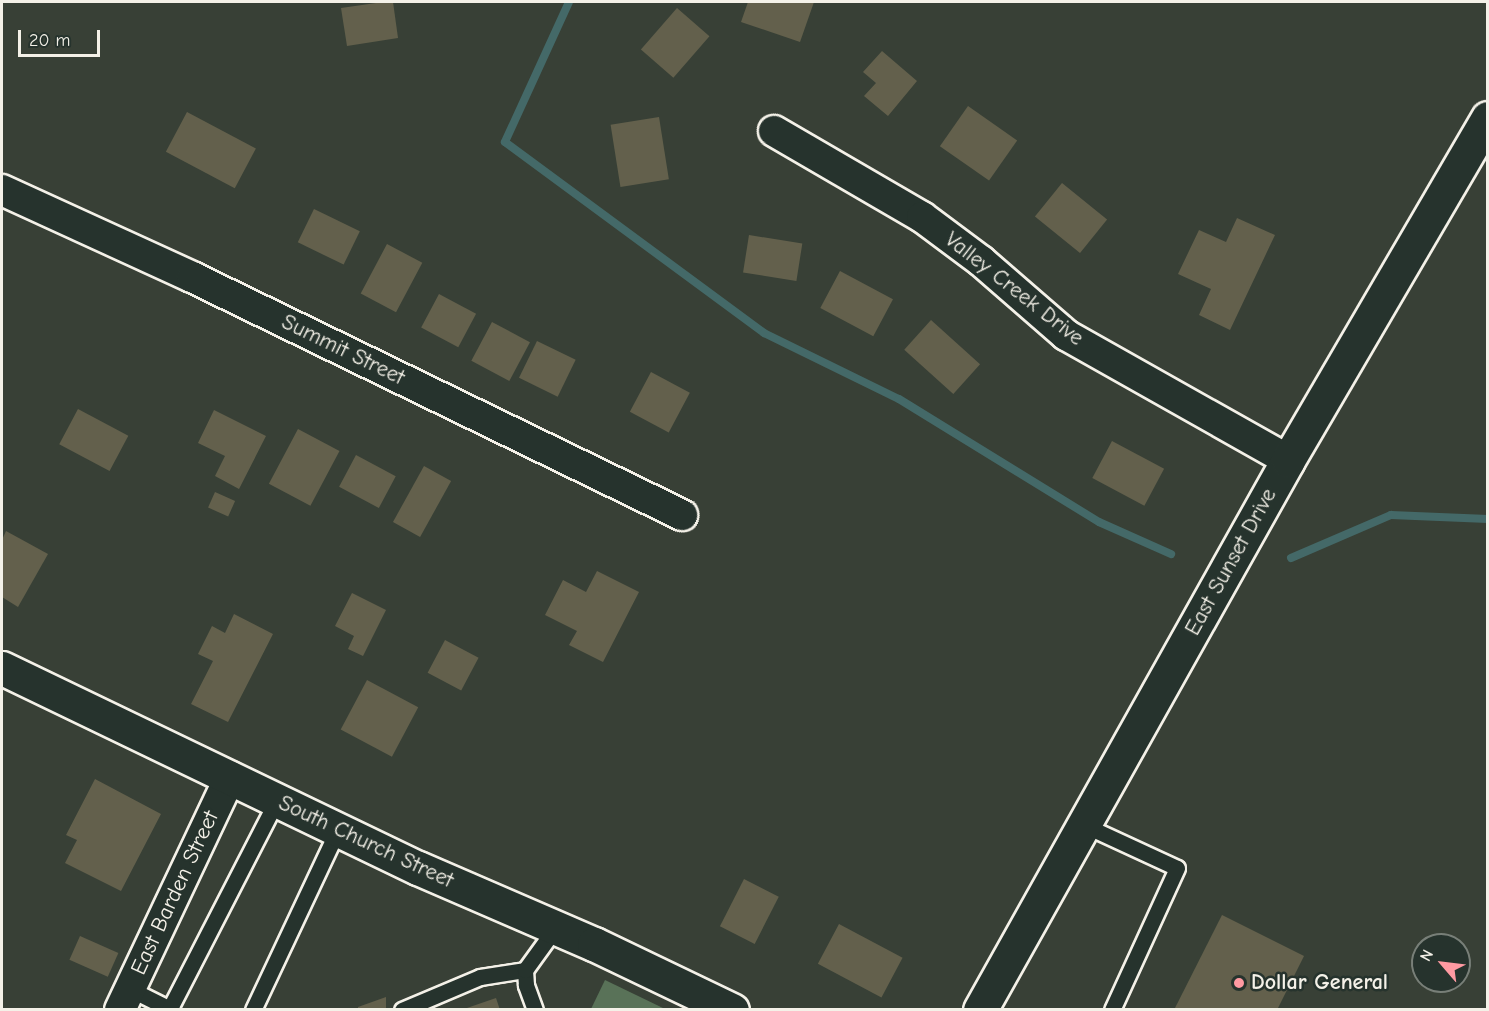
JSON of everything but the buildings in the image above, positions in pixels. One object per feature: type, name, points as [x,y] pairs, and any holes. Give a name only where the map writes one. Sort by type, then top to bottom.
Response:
[{"type":"street","name":"East Sunset Drive","points":[[980,1010],[1288,460],[1488,118]]},
{"type":"street","name":"Valley Creek Drive","points":[[774,131],[915,212],[981,261],[1066,335],[1288,460]]},
{"type":"street","name":"Summit Street","points":[[2,190],[192,277],[682,515]]},
{"type":"street","name":"South Church Street","points":[[2,668],[418,868],[556,927],[732,1010]]},
{"type":"street","name":"East Barden Street","points":[[125,999],[230,777]]},
{"type":"lane","points":[[125,999],[170,1009],[277,800]]},
{"type":"lane","points":[[1084,825],[1177,868],[1112,1010]]},
{"type":"lane","points":[[253,1010],[338,829]]},
{"type":"lane","points":[[535,1010],[526,985],[525,970],[556,927]]},
{"type":"lane","points":[[402,1010],[480,977],[525,970]]},
{"type":"green space","points":[[605,980],[665,1009],[591,1009]]},
{"type":"waterway","points":[[569,2],[505,142],[764,333],[899,399],[1099,522],[1171,554]]},
{"type":"waterway","points":[[1291,558],[1391,515],[1488,519]]},
{"type":"place","name":"Dollar General","points":[[1239,983]]}]
